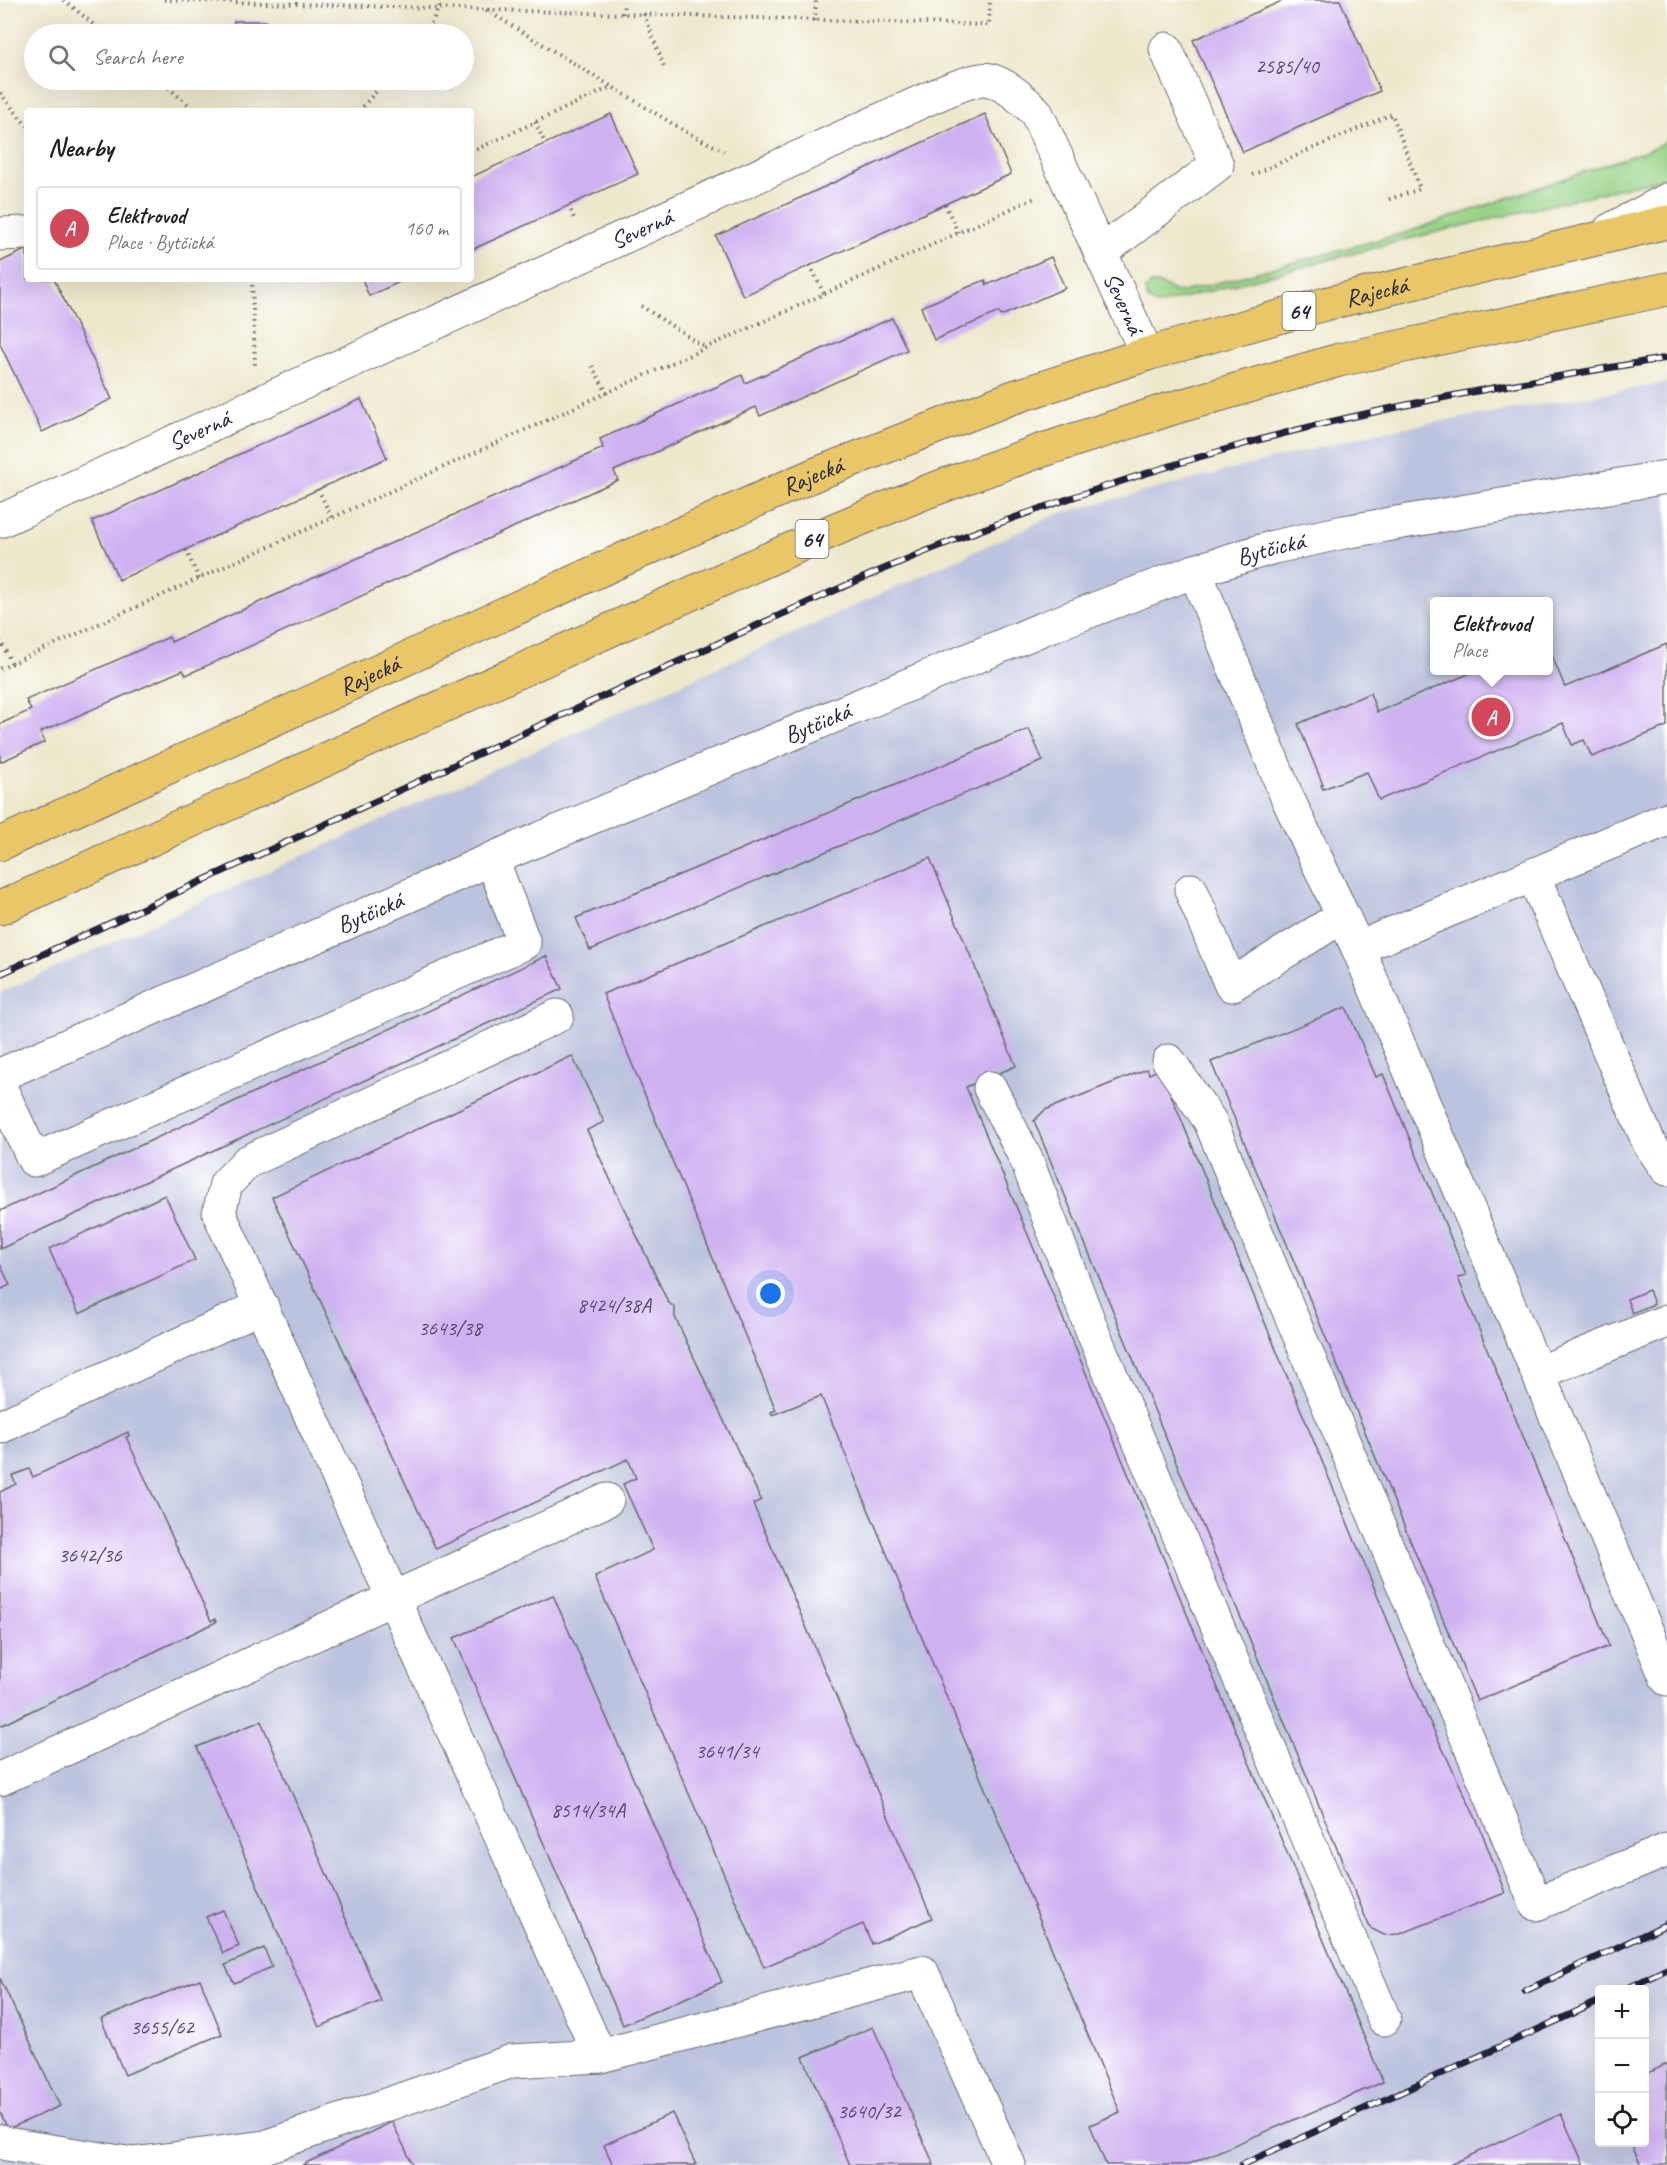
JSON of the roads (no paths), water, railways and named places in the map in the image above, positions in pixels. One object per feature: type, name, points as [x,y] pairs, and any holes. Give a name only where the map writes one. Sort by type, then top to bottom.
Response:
[{"type":"main road","name":"Rajecká","points":[[0,844],[613,563],[816,474],[1011,398],[1147,354],[1325,304],[1667,222]]},
{"type":"main road","name":"64","points":[[0,908],[655,609],[836,528],[926,492],[1034,453],[1159,413],[1340,360],[1667,289]]},
{"type":"street","points":[[1101,252],[1217,165],[1166,49]]},
{"type":"street","name":"Severná","points":[[0,521],[955,87],[987,79],[1013,91],[1036,112],[1147,354]]},
{"type":"street","points":[[1592,240],[1667,200]]},
{"type":"street","points":[[0,234],[24,233]]},
{"type":"street","name":"Bytčická","points":[[0,1075],[492,859],[1042,629],[1195,571],[1274,548],[1344,532],[1667,477]]},
{"type":"street","points":[[1195,571],[1287,797],[1358,948],[1667,1679]]},
{"type":"street","points":[[1358,948],[1667,819]]},
{"type":"street","points":[[0,1087],[34,1160],[524,943],[492,859]]},
{"type":"street","points":[[1533,875],[1649,1143],[1667,1169]]},
{"type":"street","points":[[1191,890],[1231,985],[1343,916]]},
{"type":"street","points":[[557,1016],[247,1162],[226,1184],[219,1213],[600,2056]]},
{"type":"street","points":[[1169,1061],[1209,1121],[1536,1904],[1667,1850]]},
{"type":"street","points":[[990,1088],[1026,1159],[1099,1346],[1384,2019]]},
{"type":"street","points":[[0,1427],[262,1306]]},
{"type":"street","points":[[1538,1373],[1667,1321]]},
{"type":"street","points":[[0,1779],[607,1500]]},
{"type":"street","points":[[0,2141],[133,2164],[265,2148],[512,2061],[600,2056],[922,1971],[1009,2165]]},
{"type":"railway","points":[[0,974],[758,625],[895,564],[978,531],[1150,472],[1306,428],[1460,394],[1667,358]]},
{"type":"railway","points":[[1525,1991],[1667,1924]]},
{"type":"railway","points":[[1634,1985],[1667,1969]]},
{"type":"railway","points":[[1242,2165],[1595,2003]]},
{"type":"place","name":"Elektrovod","points":[[1491,717]]}]
